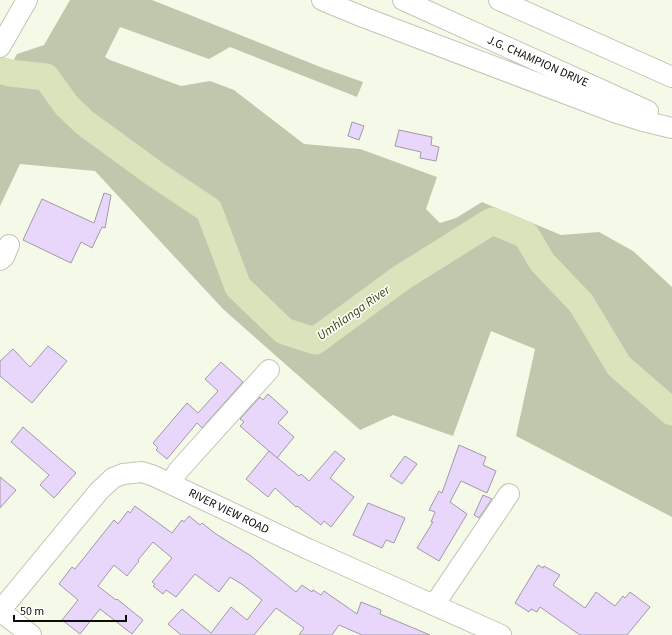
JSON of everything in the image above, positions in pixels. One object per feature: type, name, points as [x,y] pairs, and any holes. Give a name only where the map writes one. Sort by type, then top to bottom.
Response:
[{"type":"street","points":[[0,47],[27,0]]},
{"type":"street","points":[[322,0],[614,112],[642,121],[672,128]]},
{"type":"street","name":"J.G. CHAMPION DRIVE","points":[[403,0],[672,122]]},
{"type":"street","points":[[499,0],[672,77]]},
{"type":"street","points":[[532,0],[580,26],[599,38],[612,50]]},
{"type":"street","points":[[171,483],[178,471],[269,370]]},
{"type":"street","name":"RIVER VIEW ROAD","points":[[0,611],[99,491],[113,478],[123,474],[142,472],[171,483],[308,548],[501,635]]},
{"type":"street","points":[[434,605],[509,494]]},
{"type":"street","points":[[0,611],[31,635]]},
{"type":"green space","points":[[70,0],[152,0],[323,68],[363,82],[357,97],[230,47],[209,59],[120,27],[105,57],[181,86],[210,81],[234,90],[304,144],[360,149],[437,177],[426,209],[440,223],[456,218],[482,202],[561,235],[599,232],[633,251],[672,287],[672,517],[516,436],[535,349],[491,331],[453,436],[393,415],[360,430],[223,309],[95,171],[20,164],[0,206],[0,85],[17,54],[44,45]]},
{"type":"building","points":[[352,122],[364,126],[359,140],[348,136]]},
{"type":"building","points":[[399,130],[432,137],[431,145],[439,147],[436,161],[420,158],[421,152],[395,146]]},
{"type":"building","points":[[104,193],[111,195],[105,228],[102,227],[92,248],[81,242],[71,263],[23,240],[42,199],[94,223]]},
{"type":"building","points":[[48,346],[67,361],[32,403],[0,376],[0,361],[13,349],[30,367]]},
{"type":"building","points":[[221,362],[243,382],[202,428],[197,423],[167,459],[156,450],[158,448],[153,443],[187,403],[198,413],[218,391],[205,379]]},
{"type":"building","points":[[268,394],[288,412],[278,423],[294,437],[277,458],[240,426],[244,422],[240,419],[260,397],[263,400]]},
{"type":"building","points":[[23,427],[76,473],[54,498],[40,485],[49,475],[11,442]]},
{"type":"building","points":[[459,445],[486,457],[483,465],[496,471],[487,493],[461,481],[450,502],[467,514],[439,561],[417,548],[433,522],[431,522],[435,512],[429,510],[439,491],[442,493]]},
{"type":"building","points":[[269,451],[299,476],[301,474],[309,481],[335,451],[345,459],[330,478],[354,497],[331,527],[324,521],[321,525],[297,506],[296,507],[275,488],[268,497],[246,479]]},
{"type":"building","points":[[405,456],[417,464],[402,484],[390,476]]},
{"type":"building","points":[[0,477],[16,490],[0,508]]},
{"type":"building","points":[[483,495],[492,499],[479,518],[474,515]]},
{"type":"building","points":[[368,503],[405,518],[394,543],[386,540],[382,548],[353,535]]},
{"type":"building","points":[[135,506],[172,533],[182,520],[184,522],[189,516],[200,525],[202,523],[216,534],[251,556],[296,592],[302,585],[312,592],[313,590],[321,595],[324,591],[357,614],[361,602],[381,610],[380,614],[430,635],[362,635],[339,625],[332,635],[299,635],[304,628],[276,608],[254,635],[181,635],[168,624],[182,609],[211,633],[231,607],[247,620],[262,600],[230,577],[219,592],[195,574],[176,597],[166,590],[163,594],[153,586],[155,584],[152,582],[172,558],[153,542],[127,576],[114,565],[98,586],[143,620],[132,634],[100,609],[80,634],[62,620],[78,600],[59,584],[72,567],[75,569],[114,520],[118,524],[128,511],[130,513]]},
{"type":"building","points":[[538,565],[543,568],[544,566],[560,575],[553,585],[585,608],[596,592],[615,606],[623,596],[625,598],[630,592],[650,607],[627,635],[580,635],[540,607],[537,612],[531,609],[529,612],[515,603]]},
{"type":"waterway","name":"Umhlanga River","points":[[0,70],[10,73],[46,77],[67,106],[85,123],[155,174],[209,210],[238,287],[284,331],[315,341],[401,278],[492,221],[526,235],[542,262],[581,303],[619,366],[672,412]]}]
